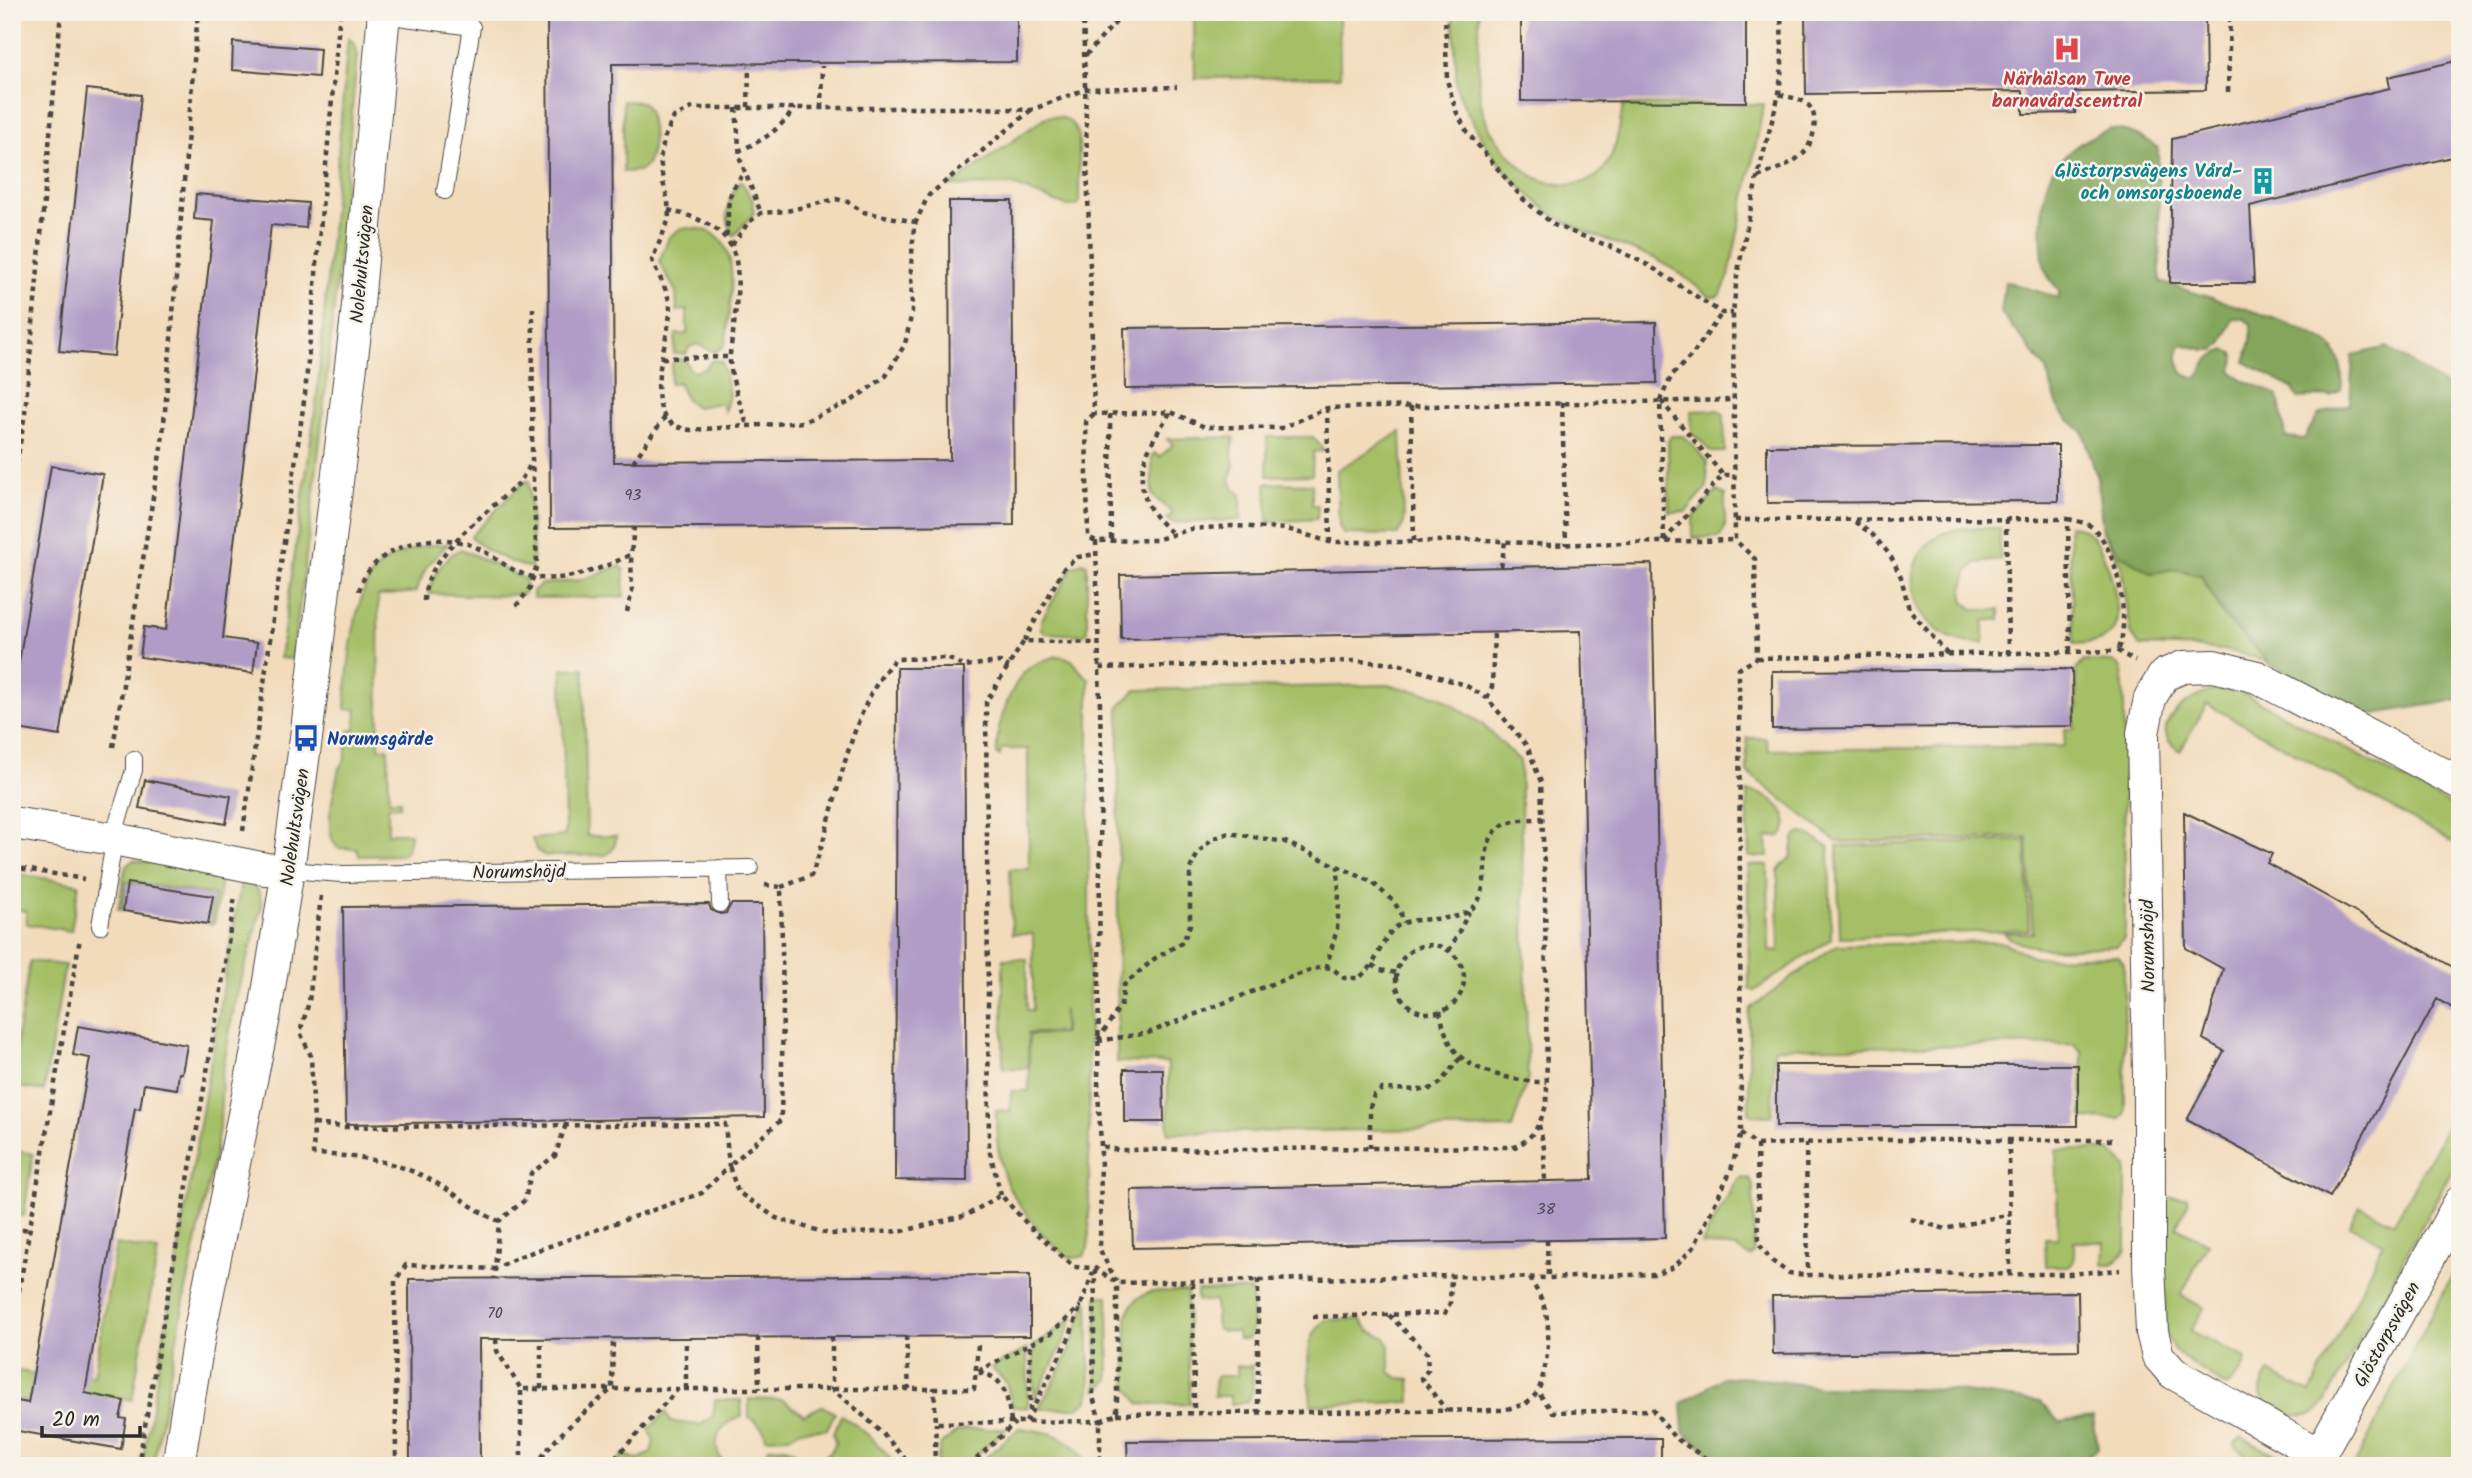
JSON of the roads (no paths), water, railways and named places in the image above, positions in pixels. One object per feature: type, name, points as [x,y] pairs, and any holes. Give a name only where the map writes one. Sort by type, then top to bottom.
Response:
[{"type":"street","name":"Nolehultsvägen","points":[[178,1466],[200,1331],[265,1012],[288,870],[357,316],[379,13]]},
{"type":"street","name":"Norumshöjd","points":[[2316,1460],[2173,1373],[2158,1356],[2152,1332],[2143,733],[2150,698],[2164,675],[2183,667],[2214,666],[2257,677],[2460,783]]},
{"type":"street","points":[[12,823],[239,864],[288,870]]},
{"type":"street","name":"Glöstorpsvägen","points":[[2316,1460],[2460,1202]]},
{"type":"lane","points":[[379,13],[476,20],[445,191]]},
{"type":"lane","points":[[100,926],[106,838],[117,824],[134,770],[134,759]]},
{"type":"lane","name":"Norumshöjd","points":[[288,870],[324,874],[750,867]]},
{"type":"lane","points":[[719,868],[720,904]]},
{"type":"place","name":"Närhälsan Tuve barnavårdscentral","points":[[2067,49]]},
{"type":"place","name":"Glöstorpsvägens Vård- och omsorgsboende","points":[[2263,181]]},
{"type":"place","name":"Norumsgärde","points":[[306,738]]}]
